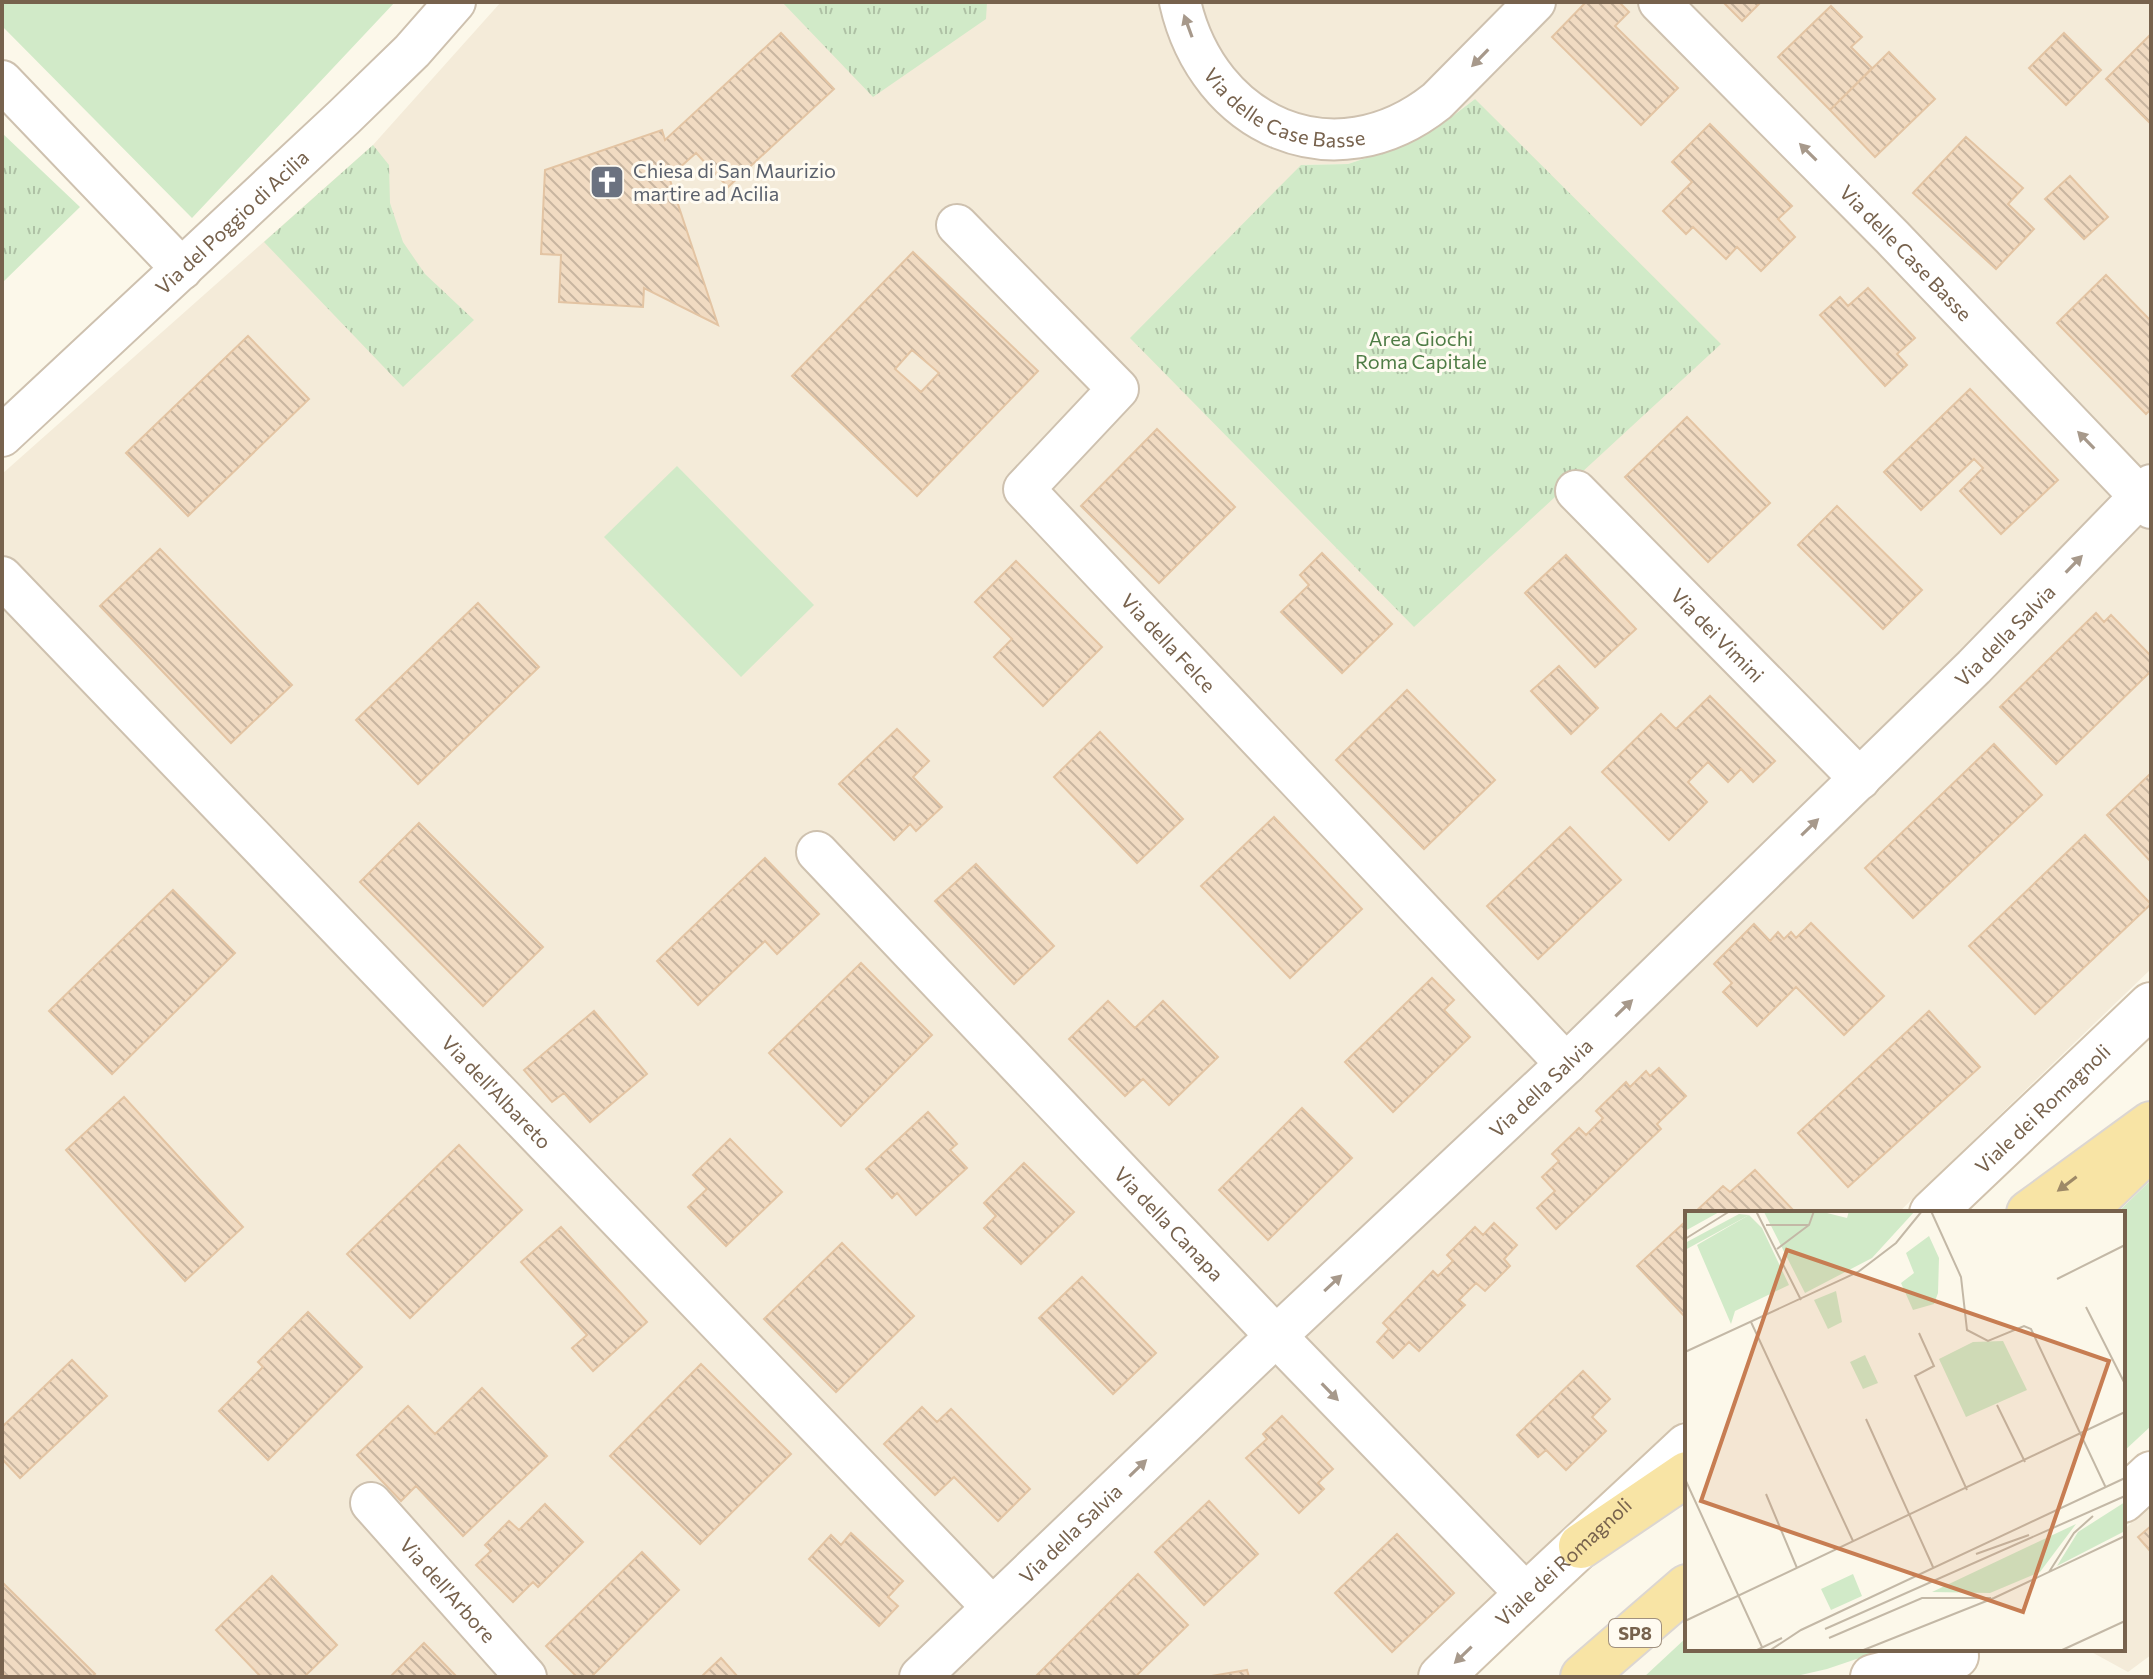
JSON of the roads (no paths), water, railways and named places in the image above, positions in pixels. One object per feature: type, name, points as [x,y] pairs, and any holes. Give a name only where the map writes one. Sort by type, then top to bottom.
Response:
[{"type":"main road","name":"Viale dei Romagnoli","points":[[1934,1211],[2151,1005]]},
{"type":"main road","points":[[2032,1211],[2151,1124]]},
{"type":"main road","points":[[2084,1211],[2151,1146]]},
{"type":"main road","name":"Viale dei Romagnoli","points":[[1441,1677],[1685,1448]]},
{"type":"main road","points":[[2125,1498],[2151,1474]]},
{"type":"main road","points":[[1581,1546],[1685,1475]]},
{"type":"main road","name":"SP8","points":[[1583,1677],[1685,1589]]},
{"type":"main road","points":[[1873,1677],[1950,1661]]},
{"type":"street","name":"Via del Poggio di Acilia","points":[[2,436],[371,91],[455,2]]},
{"type":"street","name":"Via delle Case Basse","points":[[1180,2],[1196,49],[1221,88],[1242,108],[1269,124],[1304,136],[1344,139],[1390,130],[1423,113],[1535,2]]},
{"type":"street","name":"Via delle Case Basse","points":[[1659,2],[2147,496]]},
{"type":"street","points":[[2,81],[182,269]]},
{"type":"street","name":"Via della Felce","points":[[957,225],[1118,389],[1024,489],[1566,1064]]},
{"type":"street","name":"Via dei Vimini","points":[[1576,491],[1860,779]]},
{"type":"street","name":"Via della Salvia","points":[[920,1677],[1566,1064],[2147,496]]},
{"type":"street","name":"Via dell'Albareto","points":[[2,577],[992,1607]]},
{"type":"street","name":"Via della Canapa","points":[[817,852],[1276,1336],[1526,1594]]},
{"type":"street","name":"Via dell'Arbore","points":[[371,1503],[526,1677]]},
{"type":"place","name":"Chiesa di San Maurizio martire ad Acilia","points":[[607,182]]},
{"type":"park label","name":"Area Giochi Roma Capitale","points":[[1421,350]]}]
